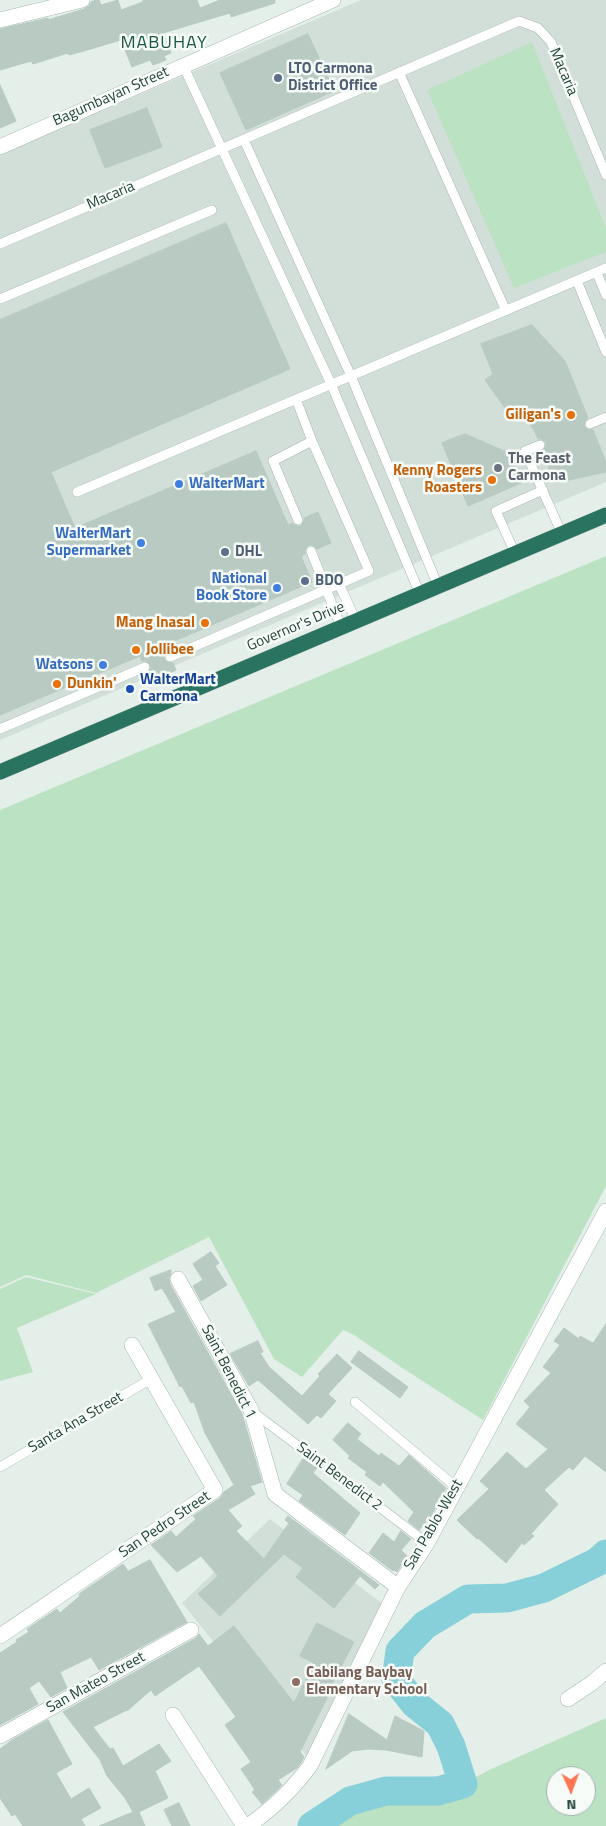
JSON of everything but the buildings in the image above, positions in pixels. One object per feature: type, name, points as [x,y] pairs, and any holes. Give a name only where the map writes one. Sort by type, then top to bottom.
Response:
[{"type":"highway","name":"Governor's Drive","points":[[0,772],[606,515]]},
{"type":"street","points":[[0,20],[82,0]]},
{"type":"street","name":"Bagumbayan Street","points":[[0,147],[333,0]]},
{"type":"street","name":"San Pablo-West","points":[[248,1826],[293,1788],[310,1766],[398,1587],[427,1543],[606,1211]]},
{"type":"street","name":"Saint Benedict 1","points":[[178,1279],[251,1410],[275,1494],[398,1587]]},
{"type":"street","name":"San Pedro Street","points":[[0,1636],[215,1490],[132,1345]]},
{"type":"street","name":"San Mateo Street","points":[[0,1736],[191,1630]]},
{"type":"street","points":[[568,1699],[592,1683],[606,1670]]},
{"type":"street","points":[[174,1715],[244,1826]]},
{"type":"lane","name":"Macaria","points":[[0,244],[520,21],[538,28],[551,42],[606,175]]},
{"type":"lane","points":[[183,65],[331,384],[420,594]]},
{"type":"lane","points":[[399,72],[506,311]]},
{"type":"lane","points":[[244,140],[351,376],[438,586]]},
{"type":"lane","points":[[0,299],[212,210]]},
{"type":"lane","points":[[77,492],[606,268]]},
{"type":"lane","points":[[597,272],[606,295]]},
{"type":"lane","points":[[577,281],[606,352]]},
{"type":"lane","points":[[170,657],[369,571],[312,441],[296,399]]},
{"type":"lane","points":[[590,424],[606,417]]},
{"type":"lane","points":[[298,520],[273,461],[312,441]]},
{"type":"lane","points":[[540,445],[525,451],[562,534]]},
{"type":"lane","points":[[515,553],[496,511],[543,490]]},
{"type":"lane","points":[[311,551],[341,627]]},
{"type":"lane","points":[[339,584],[356,621]]},
{"type":"lane","points":[[0,730],[145,667]]},
{"type":"lane","name":"Santa Ana Street","points":[[0,1467],[151,1379]]},
{"type":"lane","points":[[356,1402],[456,1487]]},
{"type":"lane","name":"Saint Benedict 2","points":[[251,1410],[427,1543]]},
{"type":"shaded area","points":[[361,0],[606,0],[606,482],[0,740],[0,154]]},
{"type":"shaded area","name":"Cabilang Baybay Elementary School","points":[[270,1519],[383,1604],[309,1759],[182,1603]]},
{"type":"green space","points":[[532,42],[606,228],[606,252],[514,288],[427,90]]},
{"type":"green space","points":[[606,556],[606,1186],[483,1420],[354,1335],[343,1330],[302,1377],[274,1359],[209,1237],[96,1293],[26,1275],[0,1287],[0,810]]},
{"type":"green space","points":[[26,1277],[96,1294],[17,1328],[33,1372],[0,1381],[0,1289]]},
{"type":"green space","points":[[606,1718],[606,1826],[312,1826],[350,1801],[386,1791],[438,1791],[463,1784],[489,1770]]},
{"type":"waterway","points":[[312,1826],[350,1801],[386,1791],[438,1791],[463,1784],[451,1746],[440,1724],[415,1704],[396,1680],[400,1651],[425,1625],[468,1599],[507,1598],[544,1588],[597,1562],[606,1554]]},
{"type":"place","name":"LTO Carmona District Office","points":[[278,78]]},
{"type":"place","name":"Giligan's","points":[[571,415]]},
{"type":"place","name":"The Feast Carmona","points":[[498,468]]},
{"type":"place","name":"Kenny Rogers Roasters","points":[[492,480]]},
{"type":"place","name":"WalterMart","points":[[179,484]]},
{"type":"place","name":"WalterMart Supermarket","points":[[141,543]]},
{"type":"place","name":"DHL","points":[[225,552]]},
{"type":"place","name":"BDO","points":[[305,581]]},
{"type":"place","name":"National Book Store","points":[[277,588]]},
{"type":"place","name":"Mang Inasal","points":[[205,623]]},
{"type":"place","name":"Jollibee","points":[[136,650]]},
{"type":"place","name":"Watsons","points":[[103,665]]},
{"type":"place","name":"Dunkin'","points":[[57,684]]},
{"type":"place","name":"WalterMart Carmona","points":[[130,689]]},
{"type":"place","name":"Cabilang Baybay Elementary School","points":[[296,1682]]},
{"type":"district","name":"MABUHAY","points":[[164,44]]}]
